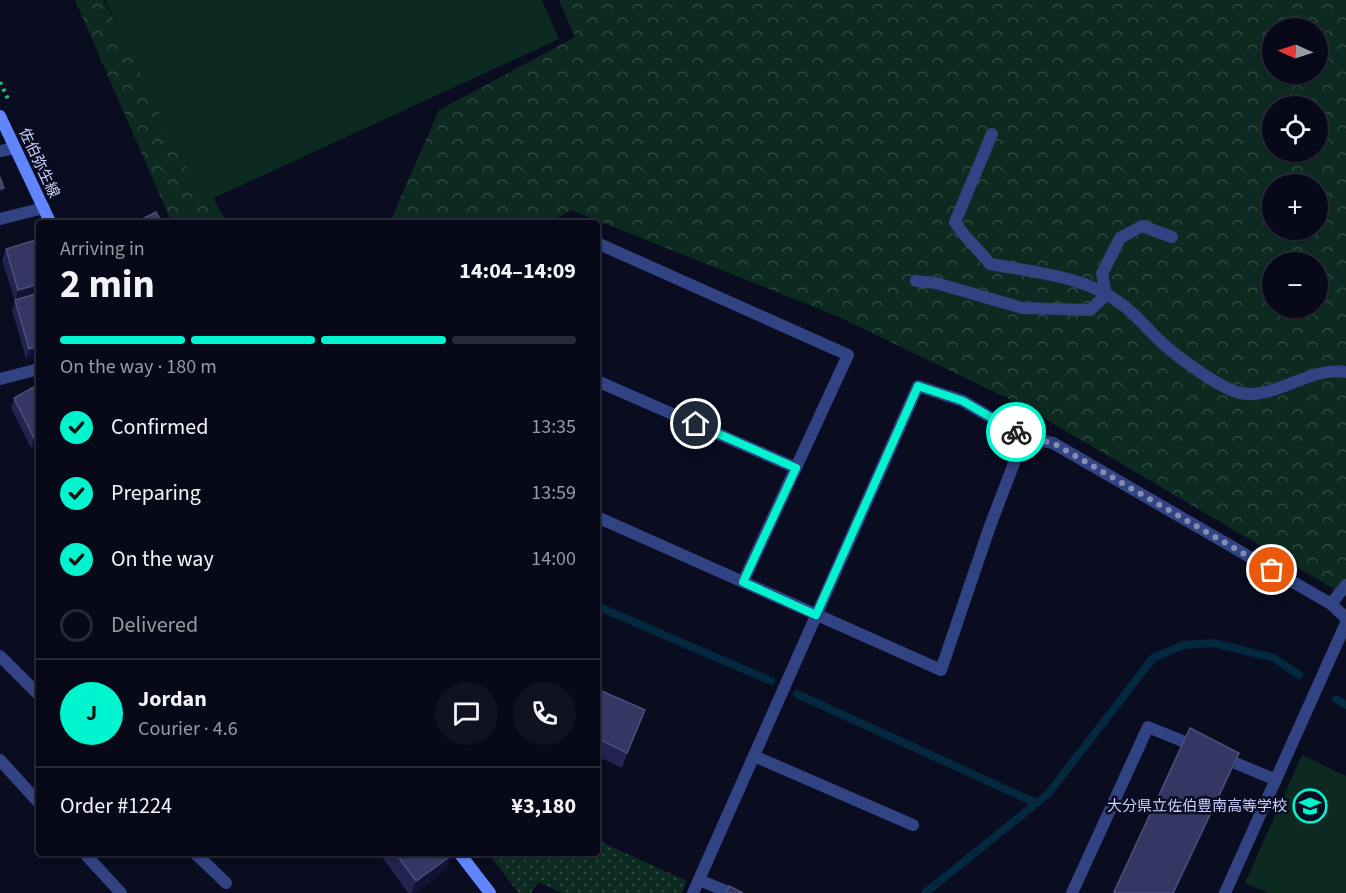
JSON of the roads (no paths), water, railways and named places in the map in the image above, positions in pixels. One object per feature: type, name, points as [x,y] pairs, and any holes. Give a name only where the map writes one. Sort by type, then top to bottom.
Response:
[{"type":"main road","name":"佐伯弥生線","points":[[0,116],[49,220]]},
{"type":"main road","points":[[462,856],[490,893]]},
{"type":"street","points":[[992,134],[955,222],[966,240],[979,249],[990,264],[1058,277],[1120,302],[1162,344],[1219,383],[1238,393],[1254,394],[1327,372],[1346,372]]},
{"type":"street","points":[[0,151],[15,148]]},
{"type":"street","points":[[0,219],[44,208]]},
{"type":"street","points":[[1106,295],[1102,274],[1120,238],[1142,226],[1172,237]]},
{"type":"street","points":[[600,244],[848,355],[743,582]]},
{"type":"street","points":[[916,281],[936,283],[1022,308],[1090,310],[1106,295]]},
{"type":"street","points":[[0,379],[36,370]]},
{"type":"street","points":[[600,382],[796,468]]},
{"type":"street","points":[[693,893],[918,386],[963,401],[1024,437],[1053,443],[1331,604],[1346,618]]},
{"type":"street","points":[[600,519],[941,670],[990,526],[1024,437]]},
{"type":"street","points":[[1331,604],[1346,585]]},
{"type":"street","points":[[1225,893],[1346,623]]},
{"type":"street","points":[[0,656],[36,692]]},
{"type":"street","points":[[1072,893],[1148,727],[1276,780]]},
{"type":"street","points":[[754,756],[913,825]]},
{"type":"street","points":[[0,760],[36,799]]},
{"type":"street","points":[[87,856],[121,893]]},
{"type":"street","points":[[198,856],[226,883]]},
{"type":"street","points":[[699,880],[731,893]]},
{"type":"waterway","points":[[600,607],[771,681]]},
{"type":"waterway","points":[[925,893],[1048,794],[1153,658],[1183,645],[1214,643],[1274,658],[1299,675]]},
{"type":"waterway","points":[[797,694],[1036,803]]},
{"type":"waterway","points":[[1336,699],[1346,705]]},
{"type":"place","name":"大分県立佐伯豊南高等学校","points":[[1310,806]]}]
